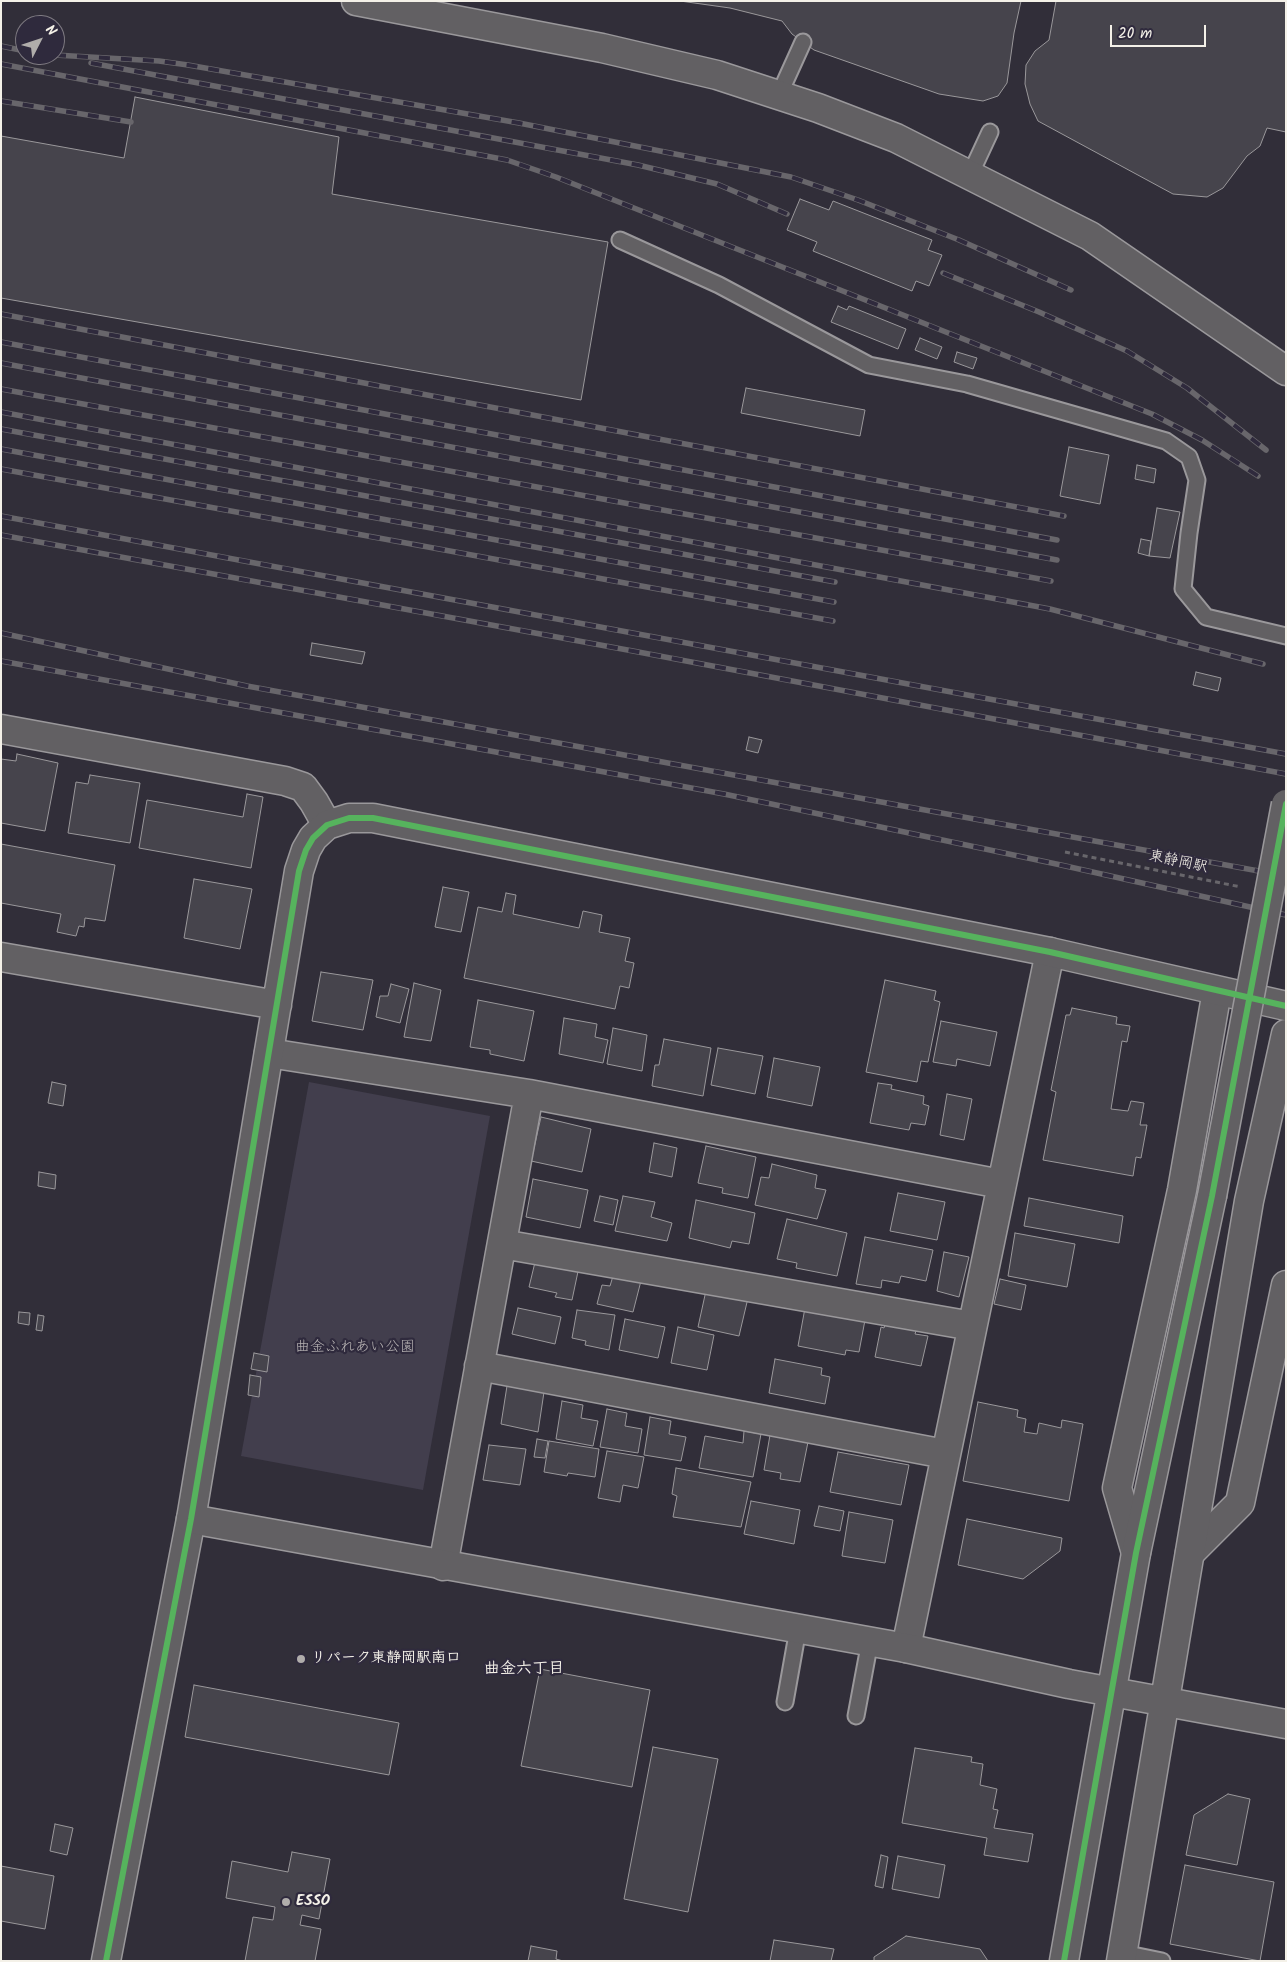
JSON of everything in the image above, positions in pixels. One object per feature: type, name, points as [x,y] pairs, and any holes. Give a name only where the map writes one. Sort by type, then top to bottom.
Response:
[{"type":"street","points":[[356,1],[602,48],[717,76],[818,108],[896,138],[1090,236],[1286,371]]},
{"type":"street","points":[[1,729],[285,781],[302,787],[314,802],[327,825]]},
{"type":"street","points":[[1064,1961],[1113,1692],[1136,1553],[1212,1196],[1286,804]]},
{"type":"street","points":[[106,1961],[191,1519],[299,871],[306,850],[313,838],[327,825],[349,818],[373,818],[1050,952],[1286,1006]]},
{"type":"street","points":[[906,1648],[1050,952]]},
{"type":"street","points":[[1,957],[278,1005]]},
{"type":"street","points":[[1136,1553],[1117,1488],[1182,1190],[1217,991]]},
{"type":"street","points":[[1122,1957],[1249,1201],[1286,1034]]},
{"type":"street","points":[[269,1053],[528,1094],[1001,1184]]},
{"type":"street","points":[[443,1566],[528,1094]]},
{"type":"street","points":[[502,1244],[972,1326]]},
{"type":"street","points":[[1190,1553],[1240,1503],[1286,1285]]},
{"type":"street","points":[[480,1366],[945,1454]]},
{"type":"street","points":[[191,1519],[443,1566],[870,1641],[1069,1684],[1286,1724]]},
{"type":"lane","points":[[779,95],[803,42]]},
{"type":"lane","points":[[970,175],[990,132]]},
{"type":"lane","points":[[620,240],[719,285],[869,365],[967,384],[1166,441],[1189,457],[1197,480],[1188,532],[1183,589],[1206,617],[1286,636]]},
{"type":"lane","points":[[785,1702],[798,1629]]},
{"type":"lane","points":[[856,1716],[870,1641]]},
{"type":"lane","points":[[1122,1957],[1162,1961]]},
{"type":"green space","name":"曲金ふれあい公園","points":[[309,1082],[490,1116],[423,1490],[241,1456]]},
{"type":"building","points":[[680,1],[1021,1],[1014,33],[1007,83],[998,96],[983,101],[939,94],[814,50],[792,34],[782,21],[730,8]]},
{"type":"building","points":[[1056,1],[1286,1],[1286,132],[1267,128],[1260,146],[1247,156],[1223,188],[1207,197],[1173,194],[1038,121],[1030,104],[1025,84],[1026,65],[1035,51],[1049,40]]},
{"type":"building","points":[[135,97],[339,137],[332,194],[608,242],[581,400],[1,298],[1,136],[124,158]]},
{"type":"building","points":[[800,199],[829,210],[833,201],[932,240],[928,250],[942,255],[929,286],[916,281],[912,291],[813,251],[817,242],[787,230]]},
{"type":"building","points":[[838,306],[847,310],[849,306],[906,329],[898,349],[831,322]]},
{"type":"building","points":[[920,338],[942,347],[937,359],[915,350]]},
{"type":"building","points":[[957,352],[977,358],[973,369],[954,362]]},
{"type":"building","points":[[746,388],[865,410],[860,436],[741,413]]},
{"type":"building","points":[[1069,447],[1109,455],[1100,504],[1060,496]]},
{"type":"building","points":[[1137,465],[1156,469],[1154,483],[1135,479]]},
{"type":"building","points":[[1157,508],[1180,512],[1170,558],[1149,556]]},
{"type":"building","points":[[1141,539],[1151,541],[1149,556],[1138,553]]},
{"type":"building","points":[[312,643],[365,652],[362,664],[310,655]]},
{"type":"building","points":[[1196,672],[1221,678],[1218,691],[1193,685]]},
{"type":"building","points":[[749,737],[762,740],[758,753],[746,750]]},
{"type":"building","points":[[17,754],[58,763],[45,831],[1,823],[1,759],[16,761]]},
{"type":"building","points":[[90,775],[140,783],[130,843],[68,833],[76,782],[88,784]]},
{"type":"building","points":[[247,794],[263,797],[251,868],[139,848],[147,800],[243,817]]},
{"type":"building","points":[[1,844],[115,865],[105,921],[85,918],[84,927],[79,926],[76,936],[57,932],[61,914],[1,903]]},
{"type":"building","points":[[194,879],[252,889],[240,949],[184,938]]},
{"type":"building","points":[[443,887],[469,892],[461,932],[435,927]]},
{"type":"building","points":[[506,893],[516,895],[513,914],[579,928],[583,911],[602,915],[599,932],[630,938],[625,961],[634,963],[629,988],[620,986],[615,1009],[464,978],[478,907],[502,912]]},
{"type":"building","points":[[321,972],[373,980],[363,1030],[312,1021]]},
{"type":"building","points":[[885,980],[936,991],[934,1000],[940,1002],[928,1062],[921,1061],[917,1082],[866,1072]]},
{"type":"building","points":[[414,983],[441,990],[431,1041],[404,1037]]},
{"type":"building","points":[[391,984],[409,989],[400,1023],[376,1017],[380,996],[388,996]]},
{"type":"building","points":[[478,1000],[534,1011],[524,1061],[490,1054],[490,1050],[470,1047]]},
{"type":"building","points":[[1072,1008],[1117,1017],[1116,1024],[1130,1026],[1127,1042],[1122,1041],[1111,1109],[1128,1111],[1131,1101],[1144,1103],[1140,1125],[1147,1125],[1141,1158],[1136,1157],[1133,1176],[1043,1160],[1056,1092],[1051,1090],[1066,1015],[1070,1015]]},
{"type":"building","points":[[564,1018],[597,1024],[595,1037],[608,1040],[603,1063],[559,1054]]},
{"type":"building","points":[[941,1021],[997,1032],[990,1066],[957,1059],[956,1066],[933,1062]]},
{"type":"building","points":[[613,1028],[647,1035],[642,1071],[607,1064]]},
{"type":"building","points":[[664,1039],[711,1048],[703,1096],[652,1086],[655,1065],[659,1065]]},
{"type":"building","points":[[718,1048],[763,1056],[755,1094],[711,1085]]},
{"type":"building","points":[[774,1058],[820,1067],[812,1106],[767,1097]]},
{"type":"building","points":[[52,1082],[66,1085],[63,1106],[48,1103]]},
{"type":"building","points":[[878,1083],[892,1085],[891,1089],[924,1096],[923,1104],[929,1106],[925,1125],[911,1123],[909,1130],[870,1123]]},
{"type":"building","points":[[947,1094],[972,1099],[964,1140],[940,1135]]},
{"type":"building","points":[[541,1117],[591,1129],[582,1172],[531,1161]]},
{"type":"building","points":[[654,1143],[677,1148],[672,1177],[649,1172]]},
{"type":"building","points":[[706,1146],[756,1157],[748,1198],[722,1193],[723,1188],[698,1183]]},
{"type":"building","points":[[772,1164],[817,1175],[815,1188],[826,1190],[817,1219],[755,1205],[761,1177],[769,1178]]},
{"type":"building","points":[[39,1172],[56,1175],[55,1189],[38,1186]]},
{"type":"building","points":[[533,1179],[588,1190],[580,1228],[526,1217]]},
{"type":"building","points":[[898,1193],[945,1202],[937,1240],[890,1231]]},
{"type":"building","points":[[600,1196],[618,1200],[613,1225],[594,1221]]},
{"type":"building","points":[[623,1196],[655,1202],[651,1217],[672,1223],[667,1241],[615,1231]]},
{"type":"building","points":[[1029,1198],[1123,1216],[1119,1243],[1024,1226]]},
{"type":"building","points":[[696,1200],[755,1213],[749,1244],[732,1241],[730,1248],[689,1238]]},
{"type":"building","points":[[787,1219],[847,1233],[837,1276],[796,1268],[797,1263],[777,1259]]},
{"type":"building","points":[[1015,1233],[1075,1244],[1067,1287],[1008,1276]]},
{"type":"building","points":[[865,1237],[933,1250],[926,1281],[901,1276],[899,1283],[882,1280],[881,1288],[856,1284]]},
{"type":"building","points":[[944,1252],[969,1257],[959,1297],[937,1291]]},
{"type":"building","points":[[537,1254],[580,1262],[572,1300],[555,1297],[557,1293],[529,1287]]},
{"type":"building","points":[[616,1266],[643,1273],[633,1312],[597,1304],[602,1285],[610,1286]]},
{"type":"building","points":[[1000,1279],[1026,1285],[1021,1310],[994,1304]]},
{"type":"building","points":[[707,1286],[748,1298],[739,1336],[698,1327]]},
{"type":"building","points":[[518,1308],[561,1317],[555,1344],[512,1334]]},
{"type":"building","points":[[805,1308],[865,1320],[859,1352],[846,1350],[845,1355],[798,1346]]},
{"type":"building","points":[[577,1310],[615,1315],[609,1350],[585,1345],[586,1341],[572,1338]]},
{"type":"building","points":[[19,1312],[30,1313],[29,1325],[18,1323]]},
{"type":"building","points":[[38,1315],[44,1316],[42,1331],[36,1330]]},
{"type":"building","points":[[625,1319],[665,1327],[658,1358],[619,1350]]},
{"type":"building","points":[[886,1322],[917,1328],[915,1334],[928,1336],[921,1366],[875,1357],[881,1327],[884,1328]]},
{"type":"building","points":[[678,1327],[714,1335],[707,1370],[671,1363]]},
{"type":"building","points":[[254,1353],[269,1356],[267,1372],[251,1369]]},
{"type":"building","points":[[775,1359],[822,1368],[821,1375],[830,1377],[825,1404],[769,1393]]},
{"type":"building","points":[[250,1375],[261,1377],[259,1397],[248,1395]]},
{"type":"building","points":[[507,1386],[544,1392],[538,1432],[501,1424]]},
{"type":"building","points":[[562,1401],[583,1405],[581,1418],[598,1421],[593,1446],[556,1439]]},
{"type":"building","points":[[978,1402],[1018,1410],[1017,1417],[1026,1419],[1024,1432],[1037,1434],[1039,1423],[1061,1428],[1062,1420],[1083,1424],[1069,1501],[963,1481]]},
{"type":"building","points":[[607,1409],[627,1413],[625,1426],[642,1429],[638,1453],[600,1447]]},
{"type":"building","points":[[650,1417],[671,1421],[669,1434],[686,1437],[681,1461],[644,1455]]},
{"type":"building","points":[[744,1431],[761,1434],[753,1477],[699,1468],[705,1436],[743,1443]]},
{"type":"building","points":[[770,1435],[808,1442],[800,1482],[780,1479],[781,1473],[764,1470]]},
{"type":"building","points":[[537,1439],[548,1441],[545,1458],[534,1457]]},
{"type":"building","points":[[549,1441],[599,1449],[595,1477],[568,1473],[567,1476],[544,1472]]},
{"type":"building","points":[[489,1445],[526,1449],[520,1485],[483,1480]]},
{"type":"building","points":[[607,1451],[644,1457],[638,1488],[623,1485],[620,1502],[598,1498]]},
{"type":"building","points":[[838,1452],[909,1465],[901,1505],[830,1492]]},
{"type":"building","points":[[676,1468],[751,1482],[741,1527],[673,1517],[677,1496],[672,1494]]},
{"type":"building","points":[[751,1501],[800,1510],[794,1544],[744,1534]]},
{"type":"building","points":[[819,1506],[844,1511],[840,1531],[814,1526]]},
{"type":"building","points":[[849,1512],[893,1520],[885,1563],[842,1556]]},
{"type":"building","points":[[967,1519],[1062,1538],[1060,1551],[1023,1579],[958,1565]]},
{"type":"building","points":[[540,1669],[650,1690],[632,1787],[521,1766]]},
{"type":"building","points":[[194,1685],[399,1723],[389,1775],[185,1737]]},
{"type":"building","points":[[653,1747],[718,1759],[688,1912],[624,1899]]},
{"type":"building","points":[[915,1748],[972,1757],[971,1762],[983,1764],[980,1785],[997,1789],[993,1809],[998,1810],[994,1828],[1033,1834],[1028,1862],[984,1855],[987,1838],[902,1823]]},
{"type":"building","points":[[1228,1794],[1250,1799],[1237,1865],[1186,1855],[1194,1815]]},
{"type":"building","points":[[55,1824],[73,1828],[67,1855],[50,1851]]},
{"type":"building","name":"ESSO","points":[[292,1852],[330,1859],[319,1919],[302,1915],[300,1925],[321,1929],[315,1961],[245,1961],[253,1917],[273,1920],[275,1907],[226,1898],[232,1861],[288,1872]]},
{"type":"building","points":[[881,1855],[888,1857],[883,1888],[875,1886]]},
{"type":"building","points":[[898,1856],[945,1865],[939,1898],[892,1889]]},
{"type":"building","points":[[1185,1865],[1274,1882],[1260,1961],[1170,1944]]},
{"type":"building","points":[[1,1866],[54,1876],[45,1929],[1,1921]]},
{"type":"building","points":[[906,1936],[980,1949],[988,1961],[874,1961],[874,1957]]},
{"type":"building","points":[[774,1940],[834,1949],[831,1961],[770,1961]]},
{"type":"building","points":[[531,1946],[557,1951],[556,1959],[563,1961],[528,1961]]},
{"type":"railway","points":[[1,46],[15,49]]},
{"type":"railway","points":[[65,56],[159,61],[188,65],[519,123],[791,177],[858,200],[959,240],[1071,290]]},
{"type":"railway","points":[[91,63],[638,165],[717,184],[787,214]]},
{"type":"railway","points":[[1,64],[507,160],[556,177],[1152,414],[1202,440],[1258,476]]},
{"type":"railway","points":[[1,101],[131,122]]},
{"type":"railway","points":[[943,273],[1039,312],[1127,351],[1187,388],[1266,450]]},
{"type":"railway","points":[[1,314],[1064,516]]},
{"type":"railway","points":[[1,342],[1057,540]]},
{"type":"railway","points":[[1,363],[1057,560]]},
{"type":"railway","points":[[1,389],[1051,581]]},
{"type":"railway","points":[[1,412],[1050,609],[1263,664]]},
{"type":"railway","points":[[1,429],[835,582]]},
{"type":"railway","points":[[1,449],[834,602]]},
{"type":"railway","points":[[1,469],[833,621]]},
{"type":"railway","points":[[1,516],[1286,754]]},
{"type":"railway","points":[[1,535],[633,651],[1286,774]]},
{"type":"railway","points":[[1,633],[247,686],[1286,876]]},
{"type":"railway","points":[[1,661],[724,794],[1061,865],[1286,915]]},
{"type":"cycle path","points":[[1064,1961],[1136,1553],[1212,1196],[1286,804]]},
{"type":"cycle path","points":[[106,1961],[191,1519],[299,871],[306,850],[313,838],[327,825],[349,818],[373,818],[1050,952],[1286,1006]]},
{"type":"place","name":"リパーク東静岡駅南口","points":[[301,1659]]},
{"type":"place","name":"ESSO","points":[[286,1902]]},
{"type":"district","name":"曲金六丁目","points":[[524,1670]]}]
